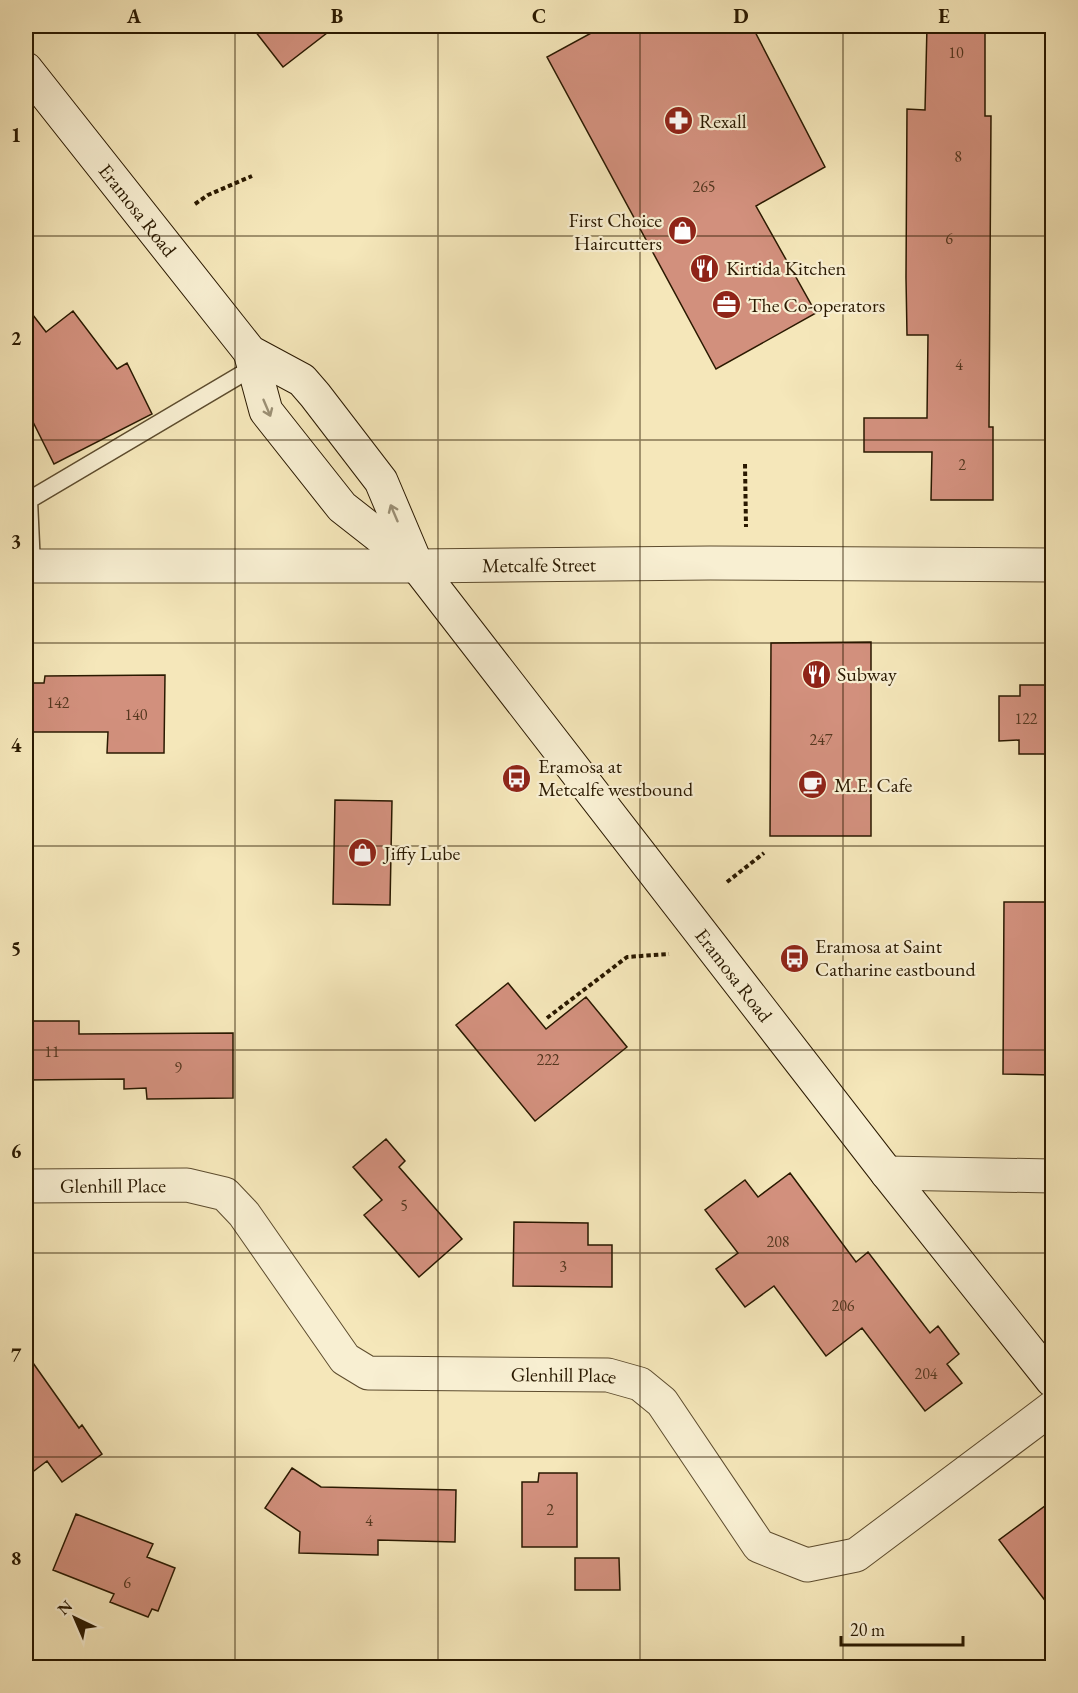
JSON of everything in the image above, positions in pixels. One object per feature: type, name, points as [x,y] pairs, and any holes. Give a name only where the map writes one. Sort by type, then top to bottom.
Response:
[{"type":"street","name":"Eramosa Road","points":[[26,69],[252,360],[266,411],[342,507],[417,566],[886,1173],[1053,1380]]},
{"type":"street","name":"Eramosa Road","points":[[252,360],[302,380],[315,395],[381,481],[417,566]]},
{"type":"street","name":"Metcalfe Street","points":[[29,566],[703,563],[1053,565]]},
{"type":"street","points":[[886,1173],[1053,1176]]},
{"type":"street","name":"Glenhill Place","points":[[26,1186],[188,1185],[225,1194],[244,1214],[345,1359],[368,1372],[608,1375],[640,1384],[662,1402],[759,1546],[807,1565],[856,1555],[1053,1408]]},
{"type":"lane","points":[[29,566],[29,500],[252,360]]},
{"type":"path","points":[[195,204],[252,176]]},
{"type":"path","points":[[745,465],[746,529]]},
{"type":"path","points":[[727,882],[764,853]]},
{"type":"path","points":[[547,1018],[627,957],[714,950]]},
{"type":"building","points":[[251,26],[336,26],[283,67]]},
{"type":"building","points":[[604,26],[752,26],[825,167],[756,206],[816,313],[716,369],[547,57]]},
{"type":"building","points":[[927,26],[985,26],[985,116],[991,116],[989,427],[993,427],[993,500],[931,500],[932,452],[864,452],[864,418],[927,418],[928,335],[907,335],[906,278],[907,109],[925,110]]},
{"type":"building","points":[[26,306],[46,332],[73,311],[117,369],[127,363],[152,414],[54,464],[31,418],[26,418]]},
{"type":"building","points":[[871,642],[871,836],[770,836],[771,643]]},
{"type":"building","points":[[165,675],[164,753],[107,753],[108,732],[26,732],[26,683],[44,683],[45,676]]},
{"type":"building","points":[[1020,685],[1053,685],[1053,754],[1019,754],[1019,740],[999,741],[999,696],[1020,696]]},
{"type":"building","name":"Jiffy Lube","points":[[335,800],[392,801],[390,905],[333,904]]},
{"type":"building","points":[[1004,902],[1053,902],[1053,1075],[1003,1074]]},
{"type":"building","points":[[508,983],[546,1029],[586,997],[627,1047],[535,1121],[456,1025]]},
{"type":"building","points":[[26,1021],[79,1021],[79,1034],[233,1033],[233,1098],[147,1099],[146,1088],[124,1089],[124,1079],[26,1080]]},
{"type":"building","points":[[386,1139],[405,1161],[399,1167],[462,1239],[419,1277],[364,1215],[382,1200],[353,1167]]},
{"type":"building","points":[[790,1173],[856,1262],[868,1252],[930,1333],[938,1326],[959,1354],[947,1364],[962,1383],[925,1411],[862,1328],[826,1356],[774,1286],[745,1307],[716,1269],[738,1253],[705,1210],[745,1180],[758,1197]]},
{"type":"building","points":[[514,1222],[588,1223],[588,1245],[612,1245],[612,1287],[513,1286]]},
{"type":"building","points":[[26,1353],[79,1428],[82,1425],[102,1454],[62,1482],[47,1461],[26,1477]]},
{"type":"building","points":[[292,1468],[321,1487],[456,1490],[455,1542],[378,1540],[378,1555],[299,1553],[300,1532],[265,1508]]},
{"type":"building","points":[[539,1473],[577,1473],[577,1547],[522,1547],[522,1482],[538,1482]]},
{"type":"building","points":[[1053,1500],[1053,1611],[999,1540]]},
{"type":"building","points":[[76,1514],[153,1544],[147,1557],[175,1568],[158,1611],[152,1609],[148,1617],[110,1602],[114,1594],[53,1570]]},
{"type":"building","points":[[575,1558],[619,1558],[620,1590],[575,1590]]},
{"type":"place","name":"Rexall","points":[[678,121]]},
{"type":"place","name":"First Choice Haircutters","points":[[683,231]]},
{"type":"place","name":"Kirtida Kitchen","points":[[705,268]]},
{"type":"place","name":"The Co-operators","points":[[727,305]]},
{"type":"place","name":"Subway","points":[[816,674]]},
{"type":"place","name":"Eramosa at Metcalfe westbound","points":[[517,778]]},
{"type":"place","name":"M.E. Cafe","points":[[813,785]]},
{"type":"place","name":"Jiffy Lube","points":[[363,853]]},
{"type":"place","name":"Eramosa at Saint Catharine eastbound","points":[[794,958]]}]
